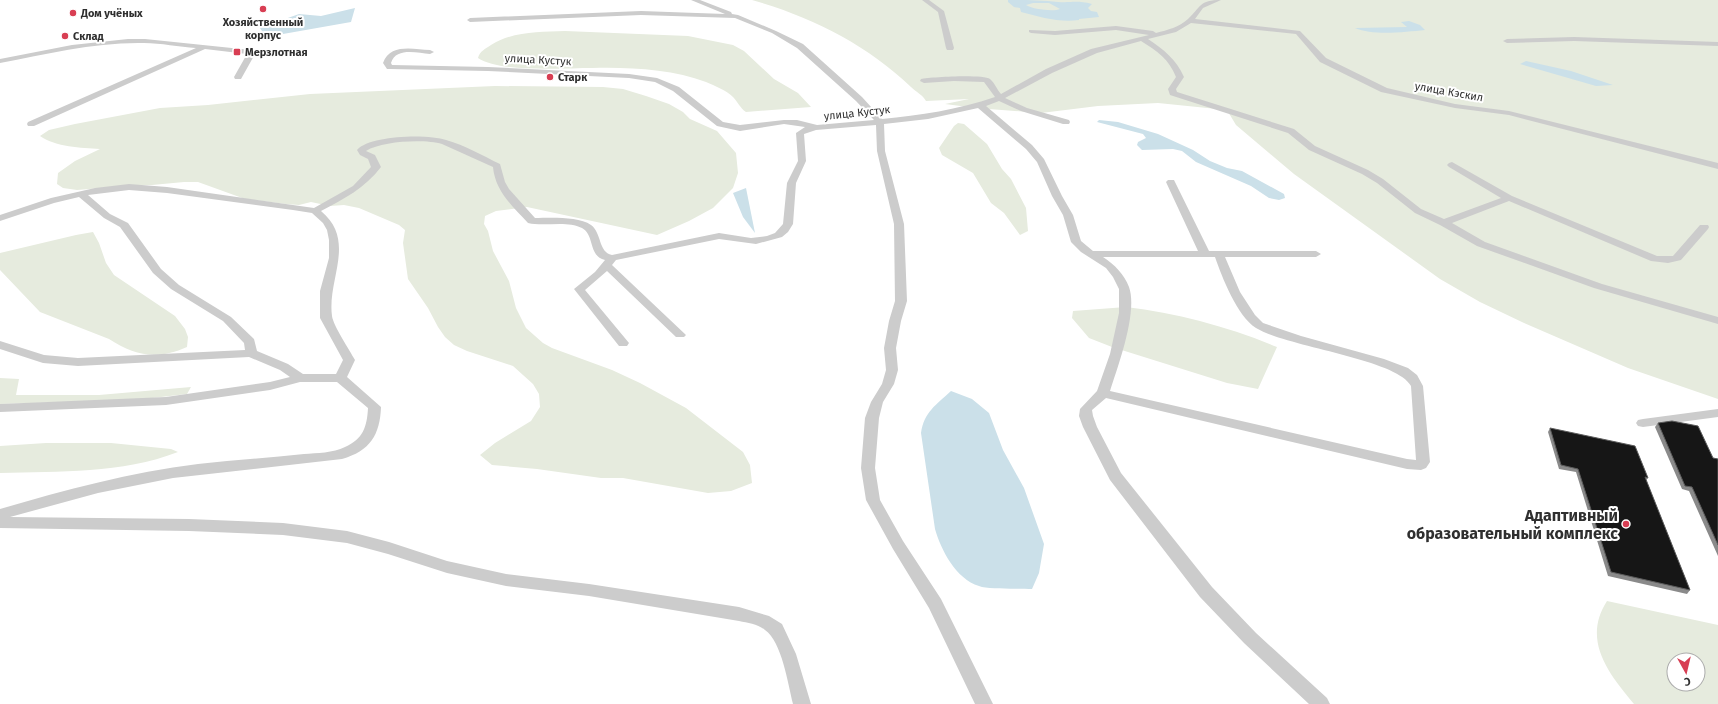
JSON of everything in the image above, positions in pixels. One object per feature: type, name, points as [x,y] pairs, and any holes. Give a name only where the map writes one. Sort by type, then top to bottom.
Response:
[{"type":"street","points":[[694,0],[774,32],[800,46],[859,99],[880,122],[881,151],[899,224],[901,301],[895,321],[890,348],[892,370],[888,384],[877,402],[872,418],[868,468],[873,500],[898,545],[934,604],[984,704]]},
{"type":"street","points":[[925,0],[941,11],[950,48]]},
{"type":"street","name":"улица Кустук","points":[[430,52],[400,50],[388,57],[387,62],[390,67],[488,69],[629,76],[656,80],[676,89],[720,124],[740,128],[784,122],[797,123],[817,128],[928,117],[980,105],[1000,98],[1049,71],[1094,52],[1142,38],[1174,31],[1190,21],[1201,7],[1218,0]]},
{"type":"street","points":[[470,20],[641,13],[736,16]]},
{"type":"street","name":"улица Кэскил","points":[[1190,21],[1298,32],[1323,60],[1384,90],[1455,106],[1509,113],[1718,166]]},
{"type":"street","points":[[1031,31],[1055,33],[1116,28],[1158,34]]},
{"type":"street","points":[[1142,38],[1164,52],[1175,64],[1180,78],[1172,89],[1174,93],[1291,131],[1312,148],[1365,172],[1380,181],[1418,211],[1444,223],[1480,244],[1598,286],[1718,321]]},
{"type":"street","points":[[1507,40],[1574,39],[1718,44]]},
{"type":"street","points":[[0,61],[128,41],[145,41],[206,46],[251,52],[238,77]]},
{"type":"street","points":[[31,124],[206,46]]},
{"type":"street","points":[[924,81],[954,79],[986,80],[991,84],[1000,98],[1012,104],[1066,122]]},
{"type":"street","points":[[980,105],[1029,147],[1041,161],[1057,196],[1068,214],[1076,242],[1110,266],[1118,276],[1124,289],[1125,313],[1116,354],[1103,393],[1086,409],[1086,416],[1099,447],[1115,476],[1167,540],[1206,592],[1250,638],[1321,704]]},
{"type":"street","points":[[623,343],[579,289],[609,262],[719,236],[732,236],[751,241],[767,239],[784,232],[790,224],[791,184],[802,163],[803,153],[800,133],[808,129],[817,128]]},
{"type":"street","points":[[315,211],[349,193],[367,180],[376,167],[372,157],[363,153],[361,150],[369,145],[433,139],[445,142],[497,166],[497,174],[501,185],[532,221],[580,224],[587,228],[591,232],[602,256],[680,335]]},
{"type":"street","points":[[1452,165],[1510,198],[1656,260],[1677,258],[1704,227]]},
{"type":"street","points":[[1171,182],[1205,254]]},
{"type":"street","points":[[0,218],[51,201],[81,194],[115,188],[143,187],[315,211],[327,221],[332,230],[334,258],[326,291],[326,318],[349,360],[340,378]]},
{"type":"street","points":[[81,194],[107,216],[124,225],[157,271],[175,287],[227,319],[250,342],[251,353]]},
{"type":"street","points":[[1444,223],[1510,198]]},
{"type":"street","points":[[1092,254],[1316,254]]},
{"type":"street","points":[[1103,393],[1408,464],[1420,464],[1423,462],[1417,386],[1413,378],[1404,371],[1380,362],[1268,330],[1258,324],[1251,317],[1234,292],[1219,255]]},
{"type":"street","points":[[0,345],[43,359],[78,362],[251,353],[284,367],[300,378]]},
{"type":"street","points":[[0,408],[166,401],[270,386],[300,378],[340,378],[375,407],[374,424],[367,437],[357,448],[342,454],[197,470],[142,478],[91,488],[0,514]]},
{"type":"street","points":[[1643,423],[1718,413]]},
{"type":"street","points":[[0,522],[181,525],[284,529],[339,536],[389,548],[447,567],[506,580],[589,590],[739,614],[762,620],[775,628],[784,644],[802,704]]},
{"type":"shaded area","points":[[752,0],[1718,0],[1718,399],[1628,368],[1524,323],[1480,302],[1440,279],[1294,174],[1236,125],[1227,110],[1158,103],[1098,106],[1041,113],[945,104],[969,99],[926,101],[894,72],[857,45],[796,15]]},
{"type":"shaded area","points":[[565,31],[688,36],[733,45],[744,51],[774,79],[798,93],[811,107],[746,112],[733,97],[724,90],[706,82],[679,74],[620,68],[517,68],[488,63],[478,58],[485,49],[500,40],[509,37],[527,33]]},
{"type":"shaded area","points":[[495,86],[603,87],[623,89],[669,104],[683,112],[690,119],[717,131],[736,153],[738,173],[733,188],[713,208],[689,221],[657,235],[527,207],[496,211],[485,216],[484,224],[488,231],[493,251],[509,281],[516,308],[526,328],[543,343],[552,348],[612,370],[640,383],[686,408],[743,452],[750,465],[752,483],[731,491],[708,493],[623,478],[601,478],[537,469],[492,465],[480,455],[495,443],[531,421],[540,407],[539,394],[533,384],[513,366],[467,351],[454,345],[445,337],[428,308],[408,279],[403,243],[405,230],[399,225],[359,208],[344,205],[330,206],[311,202],[299,205],[245,199],[198,182],[77,190],[63,188],[57,184],[58,173],[75,161],[100,149],[61,145],[46,140],[40,136],[49,130],[160,108],[208,105],[310,94]]},
{"type":"shaded area","points":[[958,123],[964,124],[987,144],[1002,169],[1011,179],[1026,208],[1028,231],[1020,235],[1004,213],[991,203],[973,173],[942,155],[939,148],[954,126]]},
{"type":"shaded area","points":[[93,232],[99,243],[106,263],[114,275],[175,316],[185,329],[188,337],[187,347],[166,354],[156,355],[128,349],[109,339],[40,312],[0,270],[0,253]]},
{"type":"shaded area","points":[[1126,307],[1184,317],[1222,327],[1277,347],[1258,389],[1227,383],[1112,347],[1089,338],[1072,318],[1073,311]]},
{"type":"shaded area","points":[[0,378],[19,379],[16,395],[99,395],[191,387],[187,394],[135,400],[0,404]]},
{"type":"shaded area","points":[[46,443],[111,443],[171,449],[178,452],[156,459],[112,468],[0,473],[0,446]]},
{"type":"shaded area","points":[[1607,601],[1718,625],[1718,704],[1634,704],[1615,680],[1601,656],[1597,629],[1600,615]]},
{"type":"water","points":[[1008,0],[1040,0],[1087,3],[1092,4],[1088,8],[1091,11],[1097,12],[1099,17],[1072,21],[1050,19],[1021,12],[1020,8],[1014,7],[1008,2]],"holes":[[[1033,3],[1049,3],[1060,9],[1043,10],[1026,5]]]},
{"type":"water","points":[[355,8],[351,22],[266,37],[260,28],[299,14],[321,16]]},
{"type":"water","points":[[1409,21],[1420,25],[1425,30],[1380,33],[1355,28],[1407,27],[1401,22]]},
{"type":"water","points":[[1526,61],[1571,71],[1613,85],[1596,86],[1520,64]]},
{"type":"water","points":[[1099,120],[1118,122],[1158,134],[1193,150],[1210,161],[1227,168],[1242,171],[1284,194],[1285,198],[1279,200],[1269,198],[1251,186],[1196,162],[1182,151],[1173,149],[1142,150],[1137,145],[1138,142],[1146,138],[1143,134],[1097,122]]},
{"type":"water","points":[[746,188],[755,233],[743,217],[733,193]]},
{"type":"water","points":[[951,391],[972,399],[989,413],[1003,450],[1024,488],[1044,544],[1039,573],[1032,589],[990,588],[979,586],[963,577],[951,563],[941,546],[935,529],[921,433],[928,414]]},
{"type":"building","points":[[1672,421],[1698,426],[1713,458],[1718,459],[1718,545],[1692,487],[1685,486],[1658,423]]},
{"type":"building","name":"Адаптивный образовательный комплекс","points":[[1550,428],[1635,446],[1648,478],[1645,477],[1690,590],[1611,572],[1578,469],[1561,465]]},
{"type":"place","name":"Хозяйственный корпус","points":[[263,9]]},
{"type":"place","name":"Дом учёных","points":[[73,13]]},
{"type":"place","name":"Склад","points":[[65,36]]},
{"type":"place","name":"Мерзлотная","points":[[237,52]]},
{"type":"place","name":"Старк","points":[[550,77]]},
{"type":"place","name":"Адаптивный образовательный комплекс","points":[[1626,524]]}]
